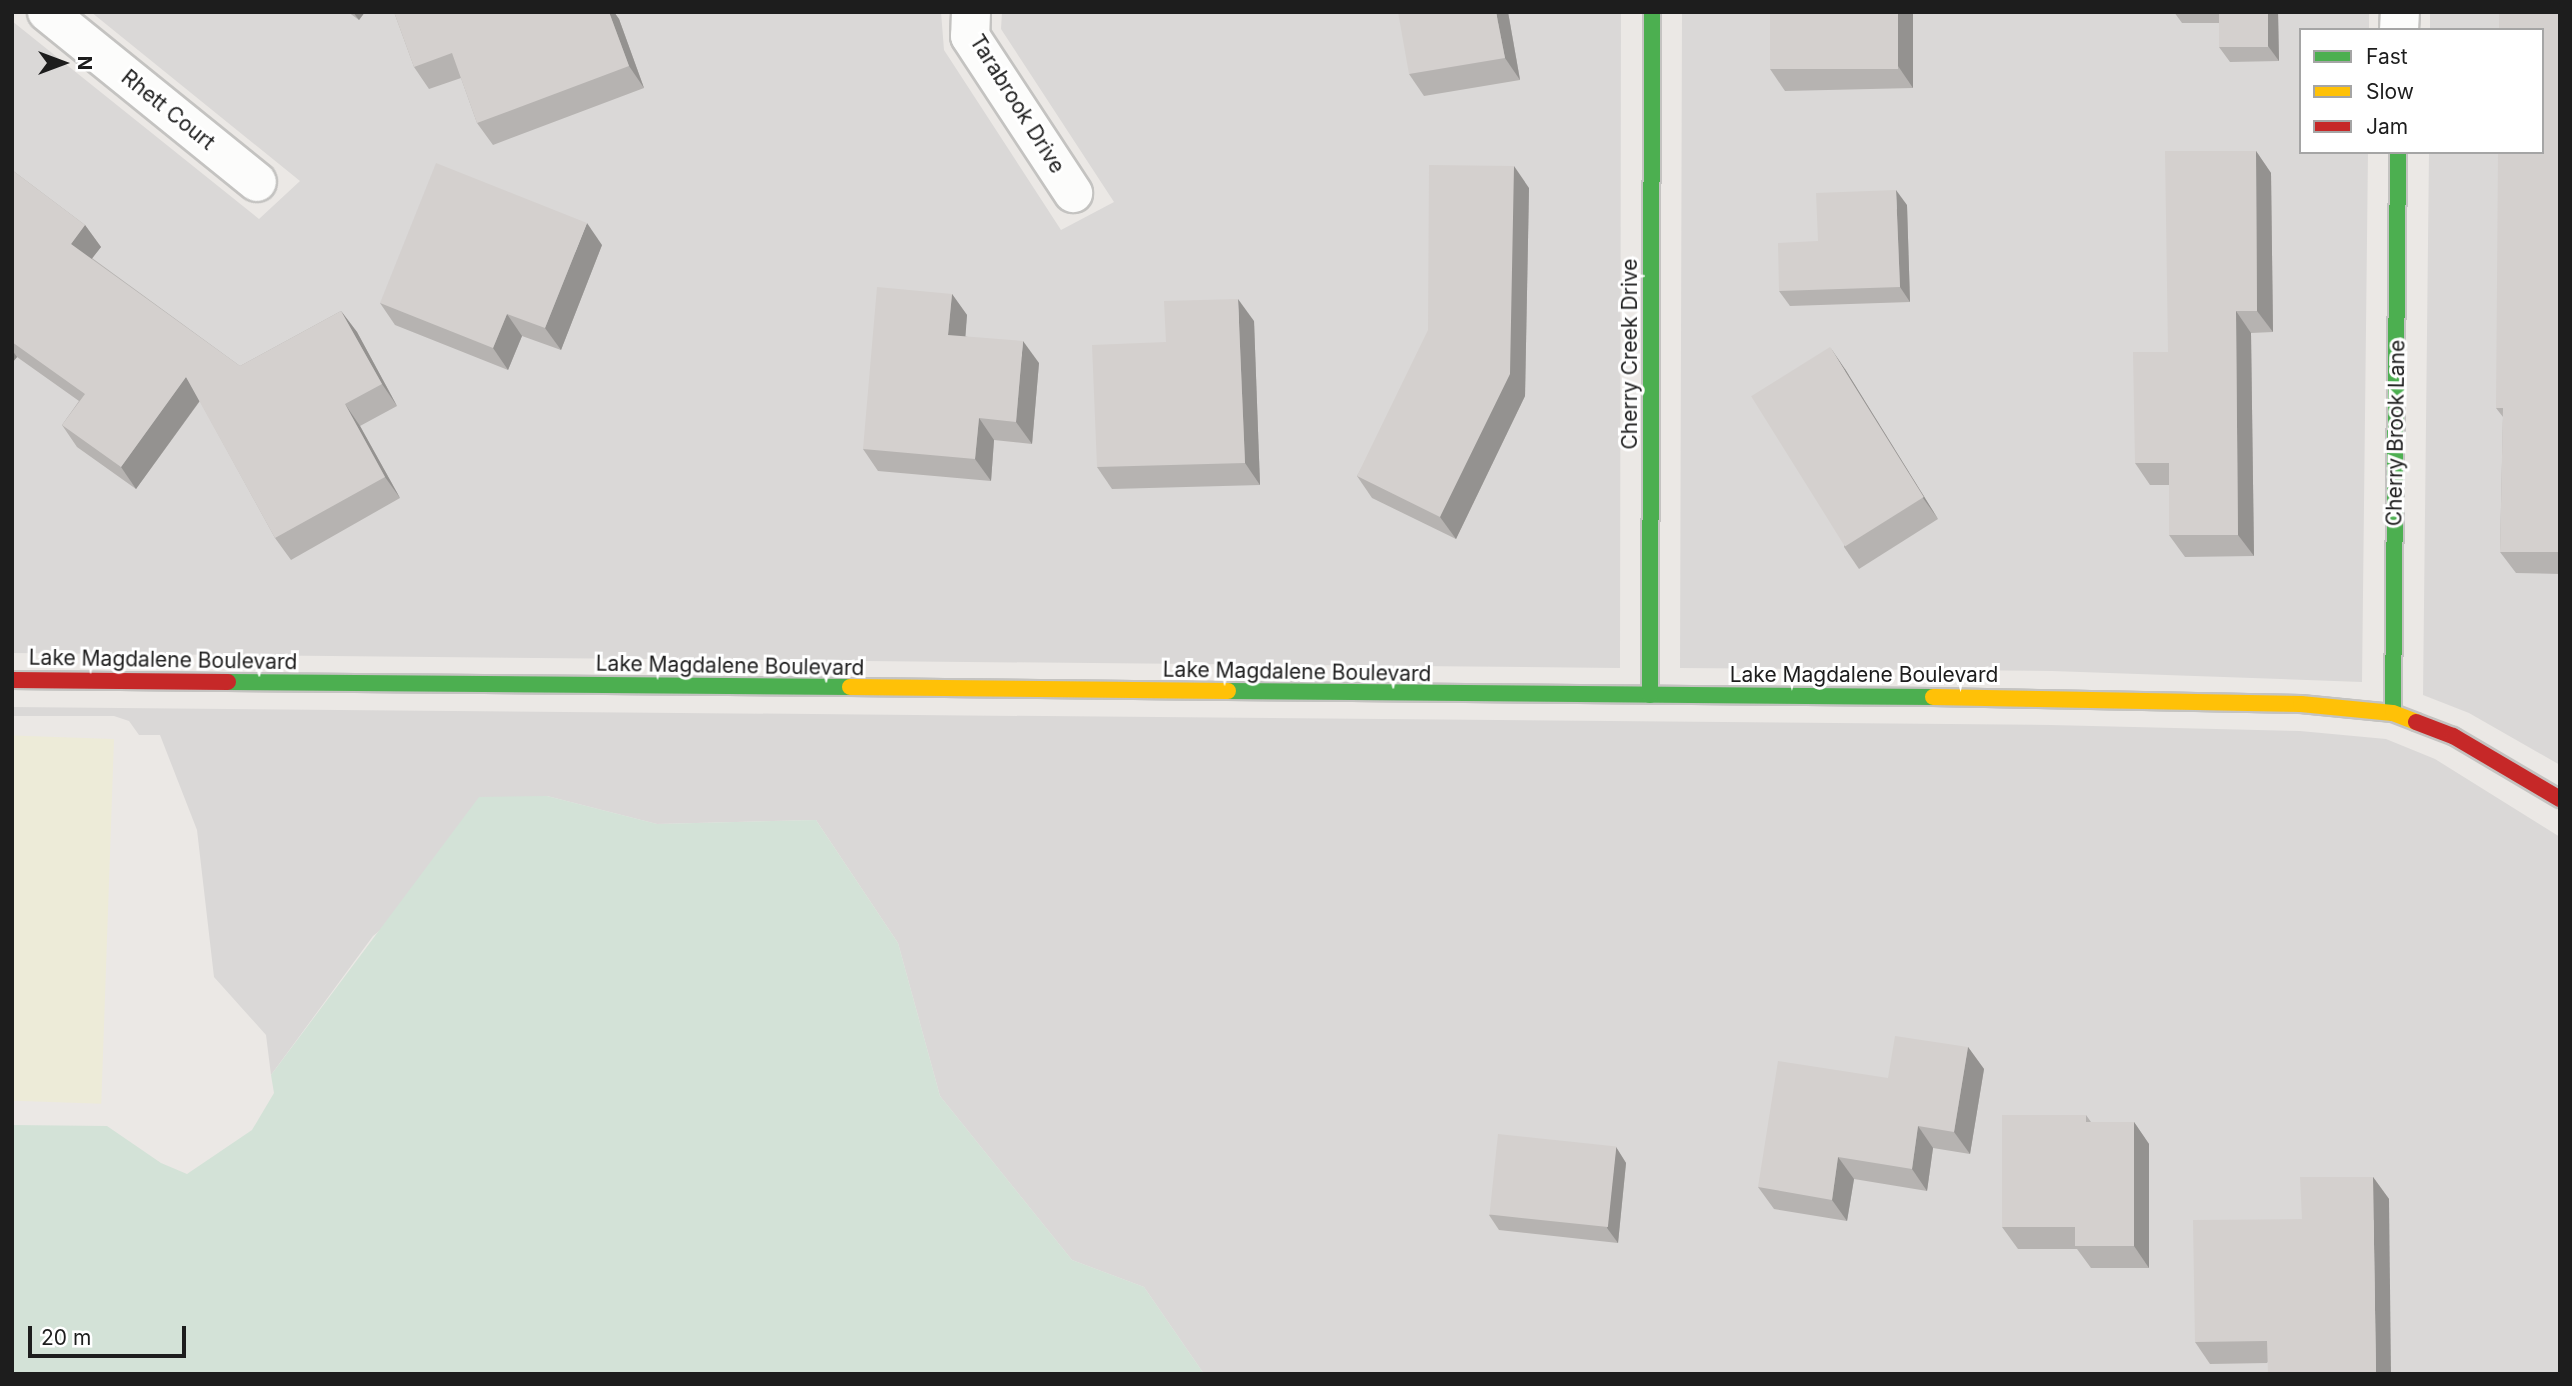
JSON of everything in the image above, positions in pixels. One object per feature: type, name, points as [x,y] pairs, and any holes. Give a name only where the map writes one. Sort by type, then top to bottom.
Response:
[{"type":"street","name":"Rhett Court","points":[[47,12],[257,182]]},
{"type":"street","name":"Tarabrook Drive","points":[[971,12],[970,36],[1073,193]]},
{"type":"street","name":"Cherry Creek Drive","points":[[1650,695],[1652,12]]},
{"type":"street","name":"Cherry Brook Lane","points":[[2393,713],[2398,154]]},
{"type":"street","name":"Lake Magdalene Boulevard","points":[[12,680],[2052,698],[2301,704],[2393,713],[2453,736],[2560,799]]},
{"type":"shaded area","points":[[91,12],[941,12],[944,50],[1061,230],[1114,202],[1001,29],[1002,12],[1621,12],[1620,668],[12,653],[12,21],[259,219],[300,181]]},
{"type":"shaded area","points":[[1682,12],[2369,12],[2369,28],[2299,28],[2299,154],[2368,154],[2362,682],[2052,671],[1680,668]]},
{"type":"shaded area","points":[[2430,12],[2560,12],[2560,765],[2469,713],[2423,695],[2429,154],[2544,154],[2544,28],[2430,28]]},
{"type":"shaded area","points":[[12,707],[2051,725],[2300,731],[2386,739],[2435,759],[2560,837],[2560,1374],[1204,1374],[1144,1287],[1072,1260],[940,1096],[898,943],[816,820],[657,824],[547,796],[373,936],[271,1075],[266,1035],[214,977],[197,830],[160,735],[139,735],[129,721],[114,716],[12,716]]},
{"type":"shaded area","points":[[12,735],[114,739],[101,1104],[12,1101]]},
{"type":"shaded area","points":[[547,796],[657,824],[816,820],[898,943],[940,1096],[1072,1260],[1144,1287],[1204,1374],[12,1374],[12,1125],[107,1126],[161,1163],[187,1174],[252,1130],[274,1093],[271,1075],[479,797]]},
{"type":"building","points":[[394,12],[609,12],[629,66],[477,123],[452,53],[414,67]]},
{"type":"building","points":[[1398,12],[1496,12],[1505,58],[1409,74]]},
{"type":"building","points":[[1770,12],[1898,12],[1898,69],[1770,69]]},
{"type":"building","points":[[2219,12],[2268,12],[2268,47],[2219,47]]},
{"type":"building","points":[[2499,12],[2560,12],[2560,552],[2500,552],[2503,408],[2496,408],[2498,154],[2544,154],[2544,28],[2499,28]]},
{"type":"building","points":[[2165,151],[2256,151],[2257,311],[2236,311],[2238,535],[2169,535],[2169,463],[2135,463],[2133,352],[2168,352]]},
{"type":"building","points":[[436,163],[587,223],[545,328],[507,314],[493,348],[380,303]]},
{"type":"building","points":[[1429,165],[1514,166],[1510,374],[1440,517],[1357,476],[1428,330]]},
{"type":"building","points":[[12,170],[85,225],[71,244],[240,366],[341,311],[382,384],[345,404],[385,477],[275,538],[186,377],[121,467],[62,425],[85,394],[12,342]]},
{"type":"building","points":[[1896,190],[1900,287],[1779,291],[1778,243],[1818,241],[1816,193]]},
{"type":"building","points":[[877,287],[952,294],[948,335],[1023,341],[1016,422],[979,418],[975,459],[863,449]]},
{"type":"building","points":[[1238,299],[1245,463],[1097,467],[1092,345],[1166,342],[1164,301]]},
{"type":"building","points":[[1830,347],[1924,497],[1845,546],[1751,396]]},
{"type":"building","points":[[1895,1036],[1968,1047],[1954,1132],[1918,1126],[1912,1169],[1838,1157],[1832,1200],[1758,1187],[1778,1061],[1888,1078]]},
{"type":"building","points":[[2002,1115],[2086,1115],[2086,1122],[2134,1122],[2134,1246],[2075,1246],[2075,1227],[2002,1227]]},
{"type":"building","points":[[1498,1134],[1616,1146],[1608,1227],[1490,1215]]},
{"type":"building","points":[[2300,1177],[2373,1177],[2376,1374],[2268,1374],[2267,1341],[2195,1342],[2193,1220],[2302,1219]]},
{"type":"traffic: fast","points":[[1650,695],[1652,12]]},
{"type":"traffic: fast","points":[[2393,713],[2398,154]]},
{"type":"traffic: fast","points":[[228,682],[850,687]]},
{"type":"traffic: fast","points":[[1228,691],[1933,697]]},
{"type":"traffic: slow","points":[[850,687],[1228,691]]},
{"type":"traffic: slow","points":[[1933,697],[2301,704],[2393,713],[2416,722]]},
{"type":"traffic: jam","points":[[12,680],[228,682]]},
{"type":"traffic: jam","points":[[2416,722],[2453,736],[2560,799]]}]
